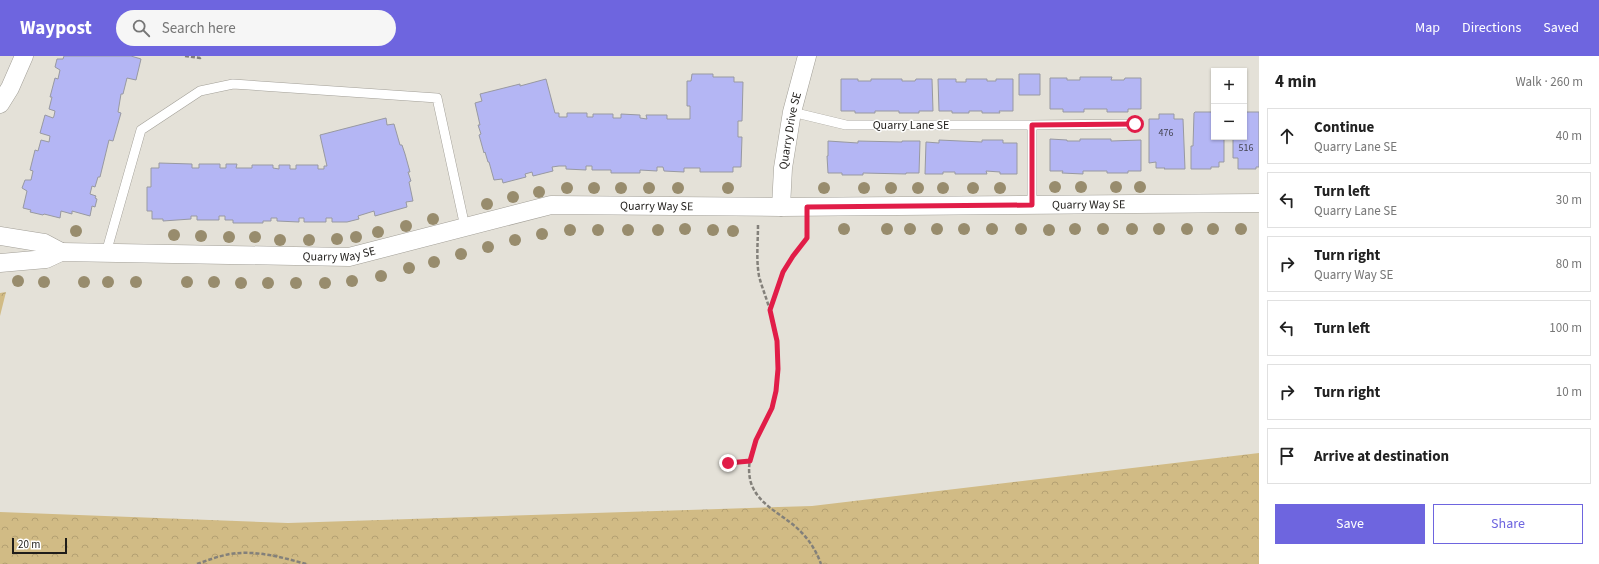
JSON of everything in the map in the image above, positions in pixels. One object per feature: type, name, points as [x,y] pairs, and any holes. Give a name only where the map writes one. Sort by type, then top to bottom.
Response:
[{"type":"street","points":[[0,104],[10,88],[24,56]]},
{"type":"street","name":"Quarry Drive SE","points":[[781,207],[783,168],[792,112],[807,56]]},
{"type":"street","name":"Quarry Way SE","points":[[0,263],[46,258],[61,252],[349,257],[551,204],[807,207],[1259,203]]},
{"type":"street","name":"Quarry Way SE","points":[[0,236],[44,243],[61,252]]},
{"type":"lane","points":[[106,253],[141,130],[200,91],[233,84],[437,98],[465,227]]},
{"type":"lane","name":"Quarry Lane SE","points":[[792,112],[846,125],[1135,124]]},
{"type":"lane","points":[[1032,125],[1032,205]]},
{"type":"path","points":[[185,56],[200,58],[202,56]]},
{"type":"path","points":[[758,207],[758,268],[777,341],[778,369],[776,391],[772,408],[756,440],[750,461],[751,482],[759,497],[802,532],[816,551],[821,564]]},
{"type":"path","points":[[770,310],[783,272],[807,238],[807,207]]},
{"type":"path","points":[[728,463],[750,461]]},
{"type":"path","points":[[197,564],[229,554],[253,552],[281,557],[306,564]]},
{"type":"green space","points":[[6,292],[0,316],[0,293]]},
{"type":"green space","points":[[1259,453],[1259,564],[0,564],[0,512],[288,523],[812,506]]},
{"type":"building","points":[[64,56],[131,56],[141,59],[136,80],[127,78],[123,94],[121,94],[118,112],[121,113],[113,141],[109,140],[100,177],[98,177],[95,187],[92,186],[90,194],[96,196],[95,198],[97,199],[95,207],[92,206],[90,216],[72,211],[72,214],[61,211],[60,218],[30,212],[31,210],[23,208],[27,191],[22,188],[25,180],[31,180],[33,171],[30,170],[35,150],[38,151],[41,140],[49,142],[50,136],[40,133],[45,115],[53,118],[54,116],[55,111],[49,109],[52,97],[50,97],[55,78],[58,79],[60,70],[55,67],[57,59],[63,59]]},
{"type":"building","points":[[692,74],[713,74],[713,77],[734,77],[734,82],[743,82],[742,121],[738,121],[738,137],[742,137],[741,167],[733,167],[733,172],[700,172],[700,168],[684,168],[684,172],[664,171],[663,167],[657,167],[657,171],[640,170],[640,173],[611,173],[611,170],[592,170],[592,166],[586,166],[586,170],[566,169],[566,166],[559,166],[552,167],[553,171],[533,176],[532,172],[525,174],[526,177],[503,183],[502,179],[494,180],[479,135],[481,134],[478,125],[480,125],[475,103],[482,101],[480,94],[546,79],[555,113],[559,113],[559,117],[567,117],[567,113],[587,113],[587,117],[593,117],[593,114],[613,114],[613,118],[621,118],[621,114],[640,115],[640,118],[647,119],[646,115],[667,115],[667,119],[690,119],[690,106],[687,106],[687,81],[691,81]]},
{"type":"building","points":[[1019,74],[1040,74],[1040,95],[1019,95]]},
{"type":"building","points":[[1080,77],[1112,77],[1111,80],[1141,78],[1141,109],[1128,109],[1128,112],[1107,112],[1107,109],[1084,109],[1084,112],[1063,112],[1063,109],[1050,109],[1050,78],[1080,80]]},
{"type":"building","points":[[841,79],[871,81],[871,79],[902,79],[902,81],[915,81],[916,79],[932,79],[933,111],[919,111],[919,113],[875,111],[875,113],[855,113],[855,111],[841,111]]},
{"type":"building","points":[[938,79],[956,79],[956,82],[966,82],[966,79],[987,79],[987,81],[996,81],[996,79],[1013,79],[1013,111],[999,111],[1000,113],[969,111],[969,113],[952,113],[952,111],[939,111]]},
{"type":"building","points":[[1211,112],[1211,140],[1224,140],[1224,162],[1219,162],[1219,167],[1211,167],[1211,169],[1191,169],[1191,146],[1193,146],[1194,113]]},
{"type":"building","points":[[1247,112],[1259,112],[1259,167],[1256,167],[1256,169],[1238,169],[1238,158],[1233,158],[1233,140],[1247,140]]},
{"type":"building","points":[[1159,114],[1174,114],[1174,119],[1183,119],[1185,169],[1156,168],[1156,162],[1149,163],[1149,119],[1159,119]]},
{"type":"building","points":[[386,118],[387,125],[394,124],[410,172],[408,172],[411,181],[409,182],[413,201],[406,202],[407,207],[375,216],[374,211],[358,216],[359,219],[347,222],[332,222],[332,218],[326,218],[326,222],[304,222],[304,218],[299,218],[299,222],[277,221],[277,218],[271,218],[271,221],[263,221],[263,223],[233,223],[233,220],[225,220],[225,216],[219,216],[219,220],[197,220],[197,216],[191,216],[191,219],[163,221],[163,219],[152,219],[152,211],[147,211],[147,187],[151,187],[151,168],[159,168],[159,163],[192,164],[192,168],[199,168],[199,164],[220,164],[220,168],[226,168],[226,164],[237,164],[236,168],[252,168],[252,165],[273,165],[273,168],[279,169],[279,165],[290,165],[290,169],[296,169],[296,165],[318,165],[318,169],[324,169],[324,166],[327,166],[320,135]]},
{"type":"building","points":[[1050,139],[1067,141],[1080,141],[1080,139],[1111,139],[1111,141],[1141,140],[1141,171],[1128,171],[1128,173],[1107,173],[1107,171],[1083,171],[1083,174],[1050,171]]},
{"type":"building","points":[[939,140],[982,142],[982,140],[1003,140],[1003,143],[1017,143],[1017,174],[1000,174],[1000,172],[986,171],[987,174],[955,174],[955,172],[943,172],[943,174],[925,174],[926,142],[939,143]]},
{"type":"building","points":[[828,141],[858,143],[858,141],[920,141],[919,173],[863,173],[863,175],[842,175],[842,173],[828,173]]},
{"type":"route","points":[[728,463],[750,461],[756,440],[772,408],[776,391],[778,369],[777,341],[770,310],[779,282],[787,264],[807,238],[807,207],[1032,205],[1032,125],[1135,124]]}]
